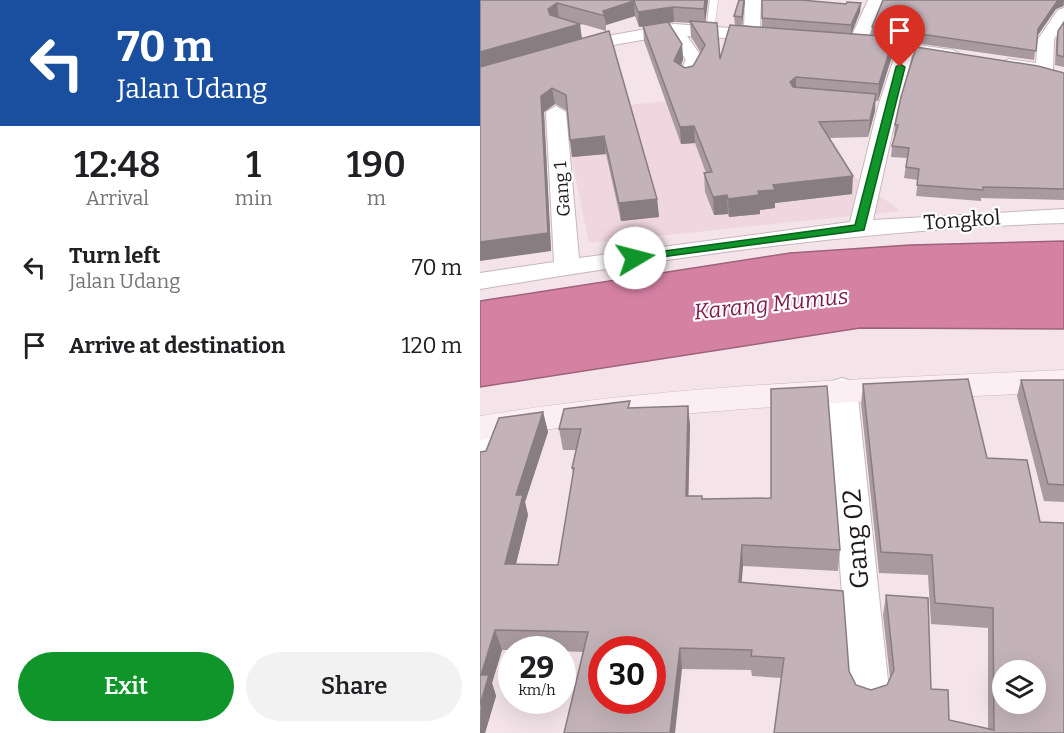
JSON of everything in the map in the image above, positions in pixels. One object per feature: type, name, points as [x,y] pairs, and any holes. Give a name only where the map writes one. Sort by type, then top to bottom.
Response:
[{"type":"main road","points":[[1044,70],[1064,76]]},
{"type":"main road","points":[[485,427],[639,405],[842,388],[1064,381]]},
{"type":"street","points":[[752,34],[753,0]]},
{"type":"street","points":[[858,42],[876,0]]},
{"type":"street","points":[[993,62],[1044,70],[1046,39],[1064,13]]},
{"type":"street","points":[[674,29],[695,60],[686,77]]},
{"type":"street","points":[[557,52],[608,39],[674,29],[787,37]]},
{"type":"street","points":[[579,31],[608,39]]},
{"type":"street","points":[[834,40],[906,47],[973,58]]},
{"type":"street","points":[[860,228],[883,106],[906,47]]},
{"type":"street","name":"Gang 1","points":[[556,112],[567,267]]},
{"type":"street","name":"Tongkol","points":[[480,282],[567,267],[860,228],[959,220],[1064,216]]},
{"type":"street","name":"Gang 02","points":[[842,388],[869,690]]},
{"type":"street","points":[[480,461],[485,427]]},
{"type":"lane","points":[[711,30],[714,0]]},
{"type":"shaded area","points":[[715,96],[844,169],[900,211],[589,243],[562,112]]},
{"type":"water","name":"Karang Mumus","points":[[1064,241],[1064,329],[860,328],[480,387],[480,301],[790,253],[910,245]]},
{"type":"building","points":[[480,0],[705,0],[704,9],[673,7],[638,12],[634,1],[603,11],[605,16],[557,3],[548,9],[550,15],[580,24],[480,52]]},
{"type":"building","points":[[739,0],[744,0],[742,17],[734,16]]},
{"type":"building","points":[[762,0],[861,3],[851,25],[762,18]]},
{"type":"building","points":[[883,0],[1058,0],[1038,29],[1036,51],[872,27]]},
{"type":"building","points":[[690,21],[717,23],[720,59],[730,25],[894,37],[879,84],[796,77],[790,82],[793,87],[876,94],[870,120],[819,122],[853,176],[773,185],[775,190],[758,191],[759,195],[728,199],[727,195],[713,197],[704,173],[712,172],[694,126],[680,127],[643,26],[668,22],[682,44],[674,61],[685,68],[693,66],[705,45]]},
{"type":"building","points":[[1064,22],[1064,57],[1057,55],[1058,31]]},
{"type":"building","points":[[609,31],[657,199],[619,203],[604,136],[570,140],[566,95],[552,88],[541,96],[548,233],[480,242],[480,67]]},
{"type":"building","points":[[916,47],[1038,66],[1064,73],[1064,189],[983,187],[983,190],[917,185],[919,169],[906,167],[909,148],[892,146],[898,125],[895,125],[901,97]]},
{"type":"building","points":[[968,379],[987,458],[1027,460],[1040,522],[1064,523],[1064,733],[774,733],[784,658],[751,656],[752,650],[680,648],[670,733],[564,733],[569,714],[576,714],[576,682],[588,632],[495,630],[481,675],[489,675],[480,705],[480,452],[486,451],[499,418],[543,412],[516,495],[523,495],[505,564],[558,565],[574,468],[572,468],[581,429],[559,429],[564,409],[630,401],[628,408],[688,406],[686,496],[702,496],[702,499],[771,498],[771,389],[827,386],[840,550],[742,545],[739,582],[843,591],[849,671],[856,685],[871,690],[887,685],[894,670],[886,595],[928,598],[931,689],[948,690],[949,720],[994,730],[994,714],[1046,714],[1046,660],[993,660],[993,608],[935,603],[932,555],[881,552],[863,384]]},
{"type":"building","points":[[1021,380],[1064,380],[1064,485],[1048,484]]},
{"type":"route","points":[[635,258],[860,228],[888,107],[900,67]]}]
